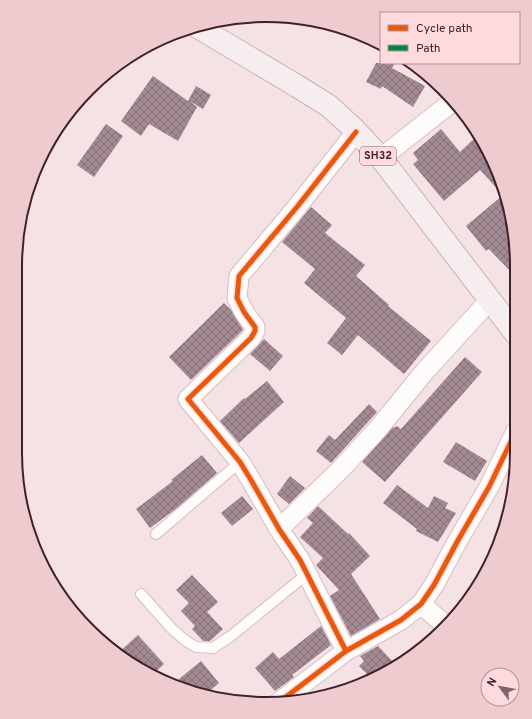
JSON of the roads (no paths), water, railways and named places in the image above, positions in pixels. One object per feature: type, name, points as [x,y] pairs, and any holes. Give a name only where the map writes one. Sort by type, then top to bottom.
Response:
[{"type":"main road","name":"SH32","points":[[203,30],[329,106],[356,132],[381,158],[510,327]]},
{"type":"street","points":[[381,158],[449,105]]},
{"type":"street","points":[[346,650],[300,560],[279,529],[240,462],[188,399],[251,338],[254,331],[255,327],[253,323],[244,312],[237,298],[239,276],[297,207],[356,132]]},
{"type":"street","points":[[279,529],[341,469],[377,430],[426,370],[489,301]]},
{"type":"street","points":[[287,696],[346,650],[400,620],[421,604],[434,585],[489,487],[510,443]]},
{"type":"street","points":[[421,604],[442,622]]},
{"type":"lane","points":[[156,534],[240,462]]},
{"type":"lane","points":[[141,594],[172,629],[186,642],[196,647],[212,648],[231,636],[307,574]]}]
